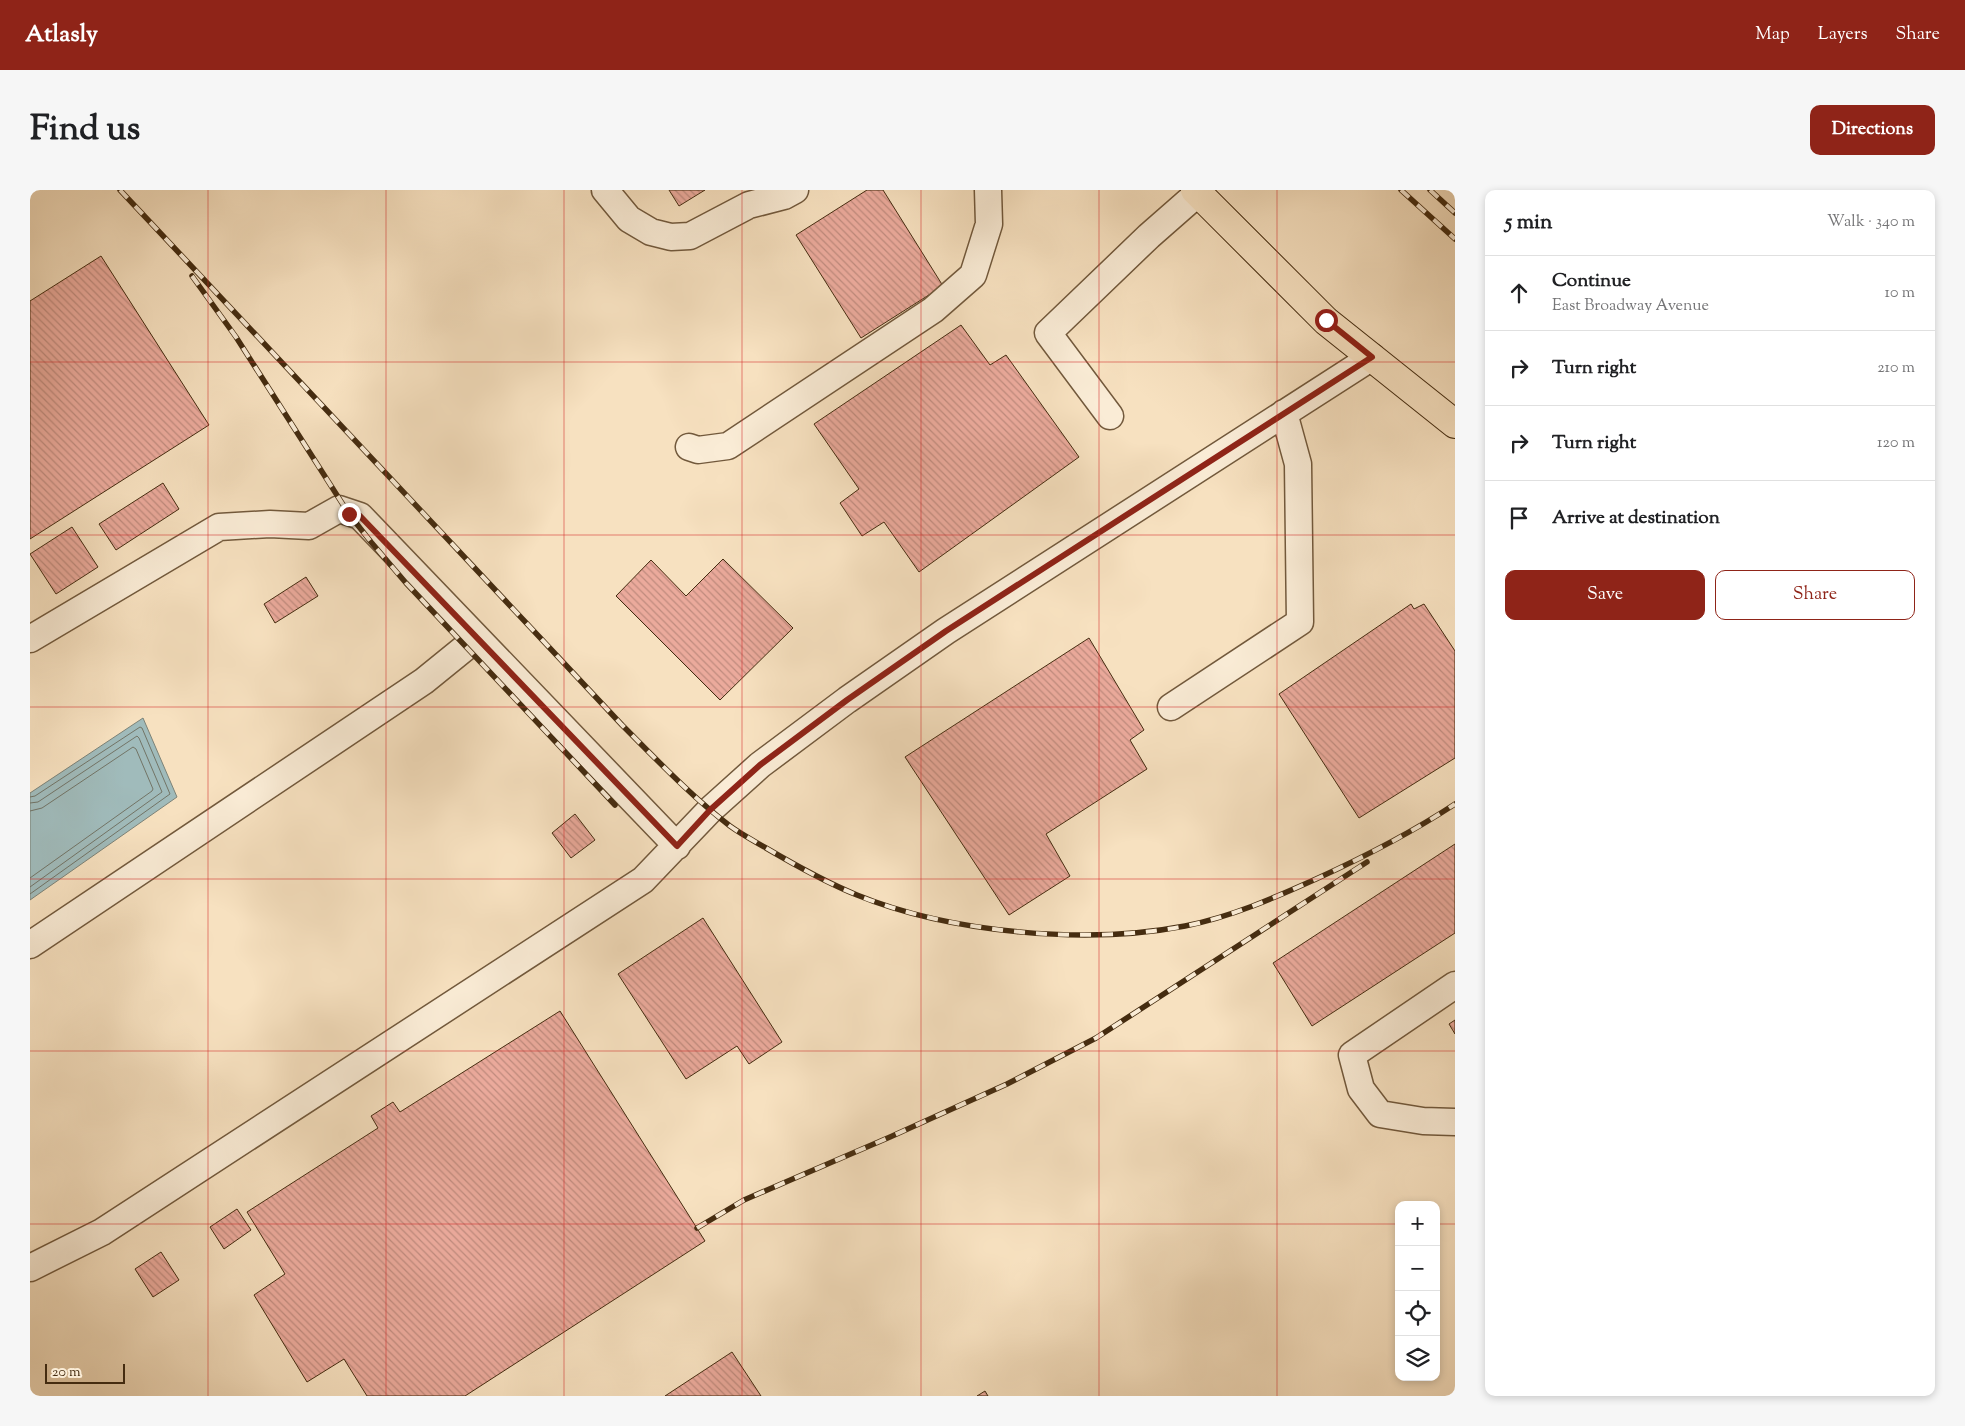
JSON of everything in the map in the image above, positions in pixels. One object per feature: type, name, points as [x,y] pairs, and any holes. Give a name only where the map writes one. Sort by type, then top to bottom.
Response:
[{"type":"main road","points":[[1196,192],[1326,320],[1455,424]]},
{"type":"lane","points":[[605,190],[629,219],[651,232],[671,237],[690,236],[750,205],[784,196],[794,190]]},
{"type":"lane","points":[[689,447],[698,450],[728,446],[933,310],[954,292],[973,275],[989,224],[988,190]]},
{"type":"lane","points":[[1110,416],[1048,332],[1196,192]]},
{"type":"lane","points":[[30,1268],[102,1232],[634,886],[677,846],[710,810],[760,765],[847,700],[946,631],[1372,357]]},
{"type":"lane","points":[[1171,707],[1300,622],[1298,464],[1284,413]]},
{"type":"lane","points":[[30,639],[219,527],[270,524],[309,526],[339,508],[360,516],[677,846]]},
{"type":"lane","points":[[30,945],[424,682],[478,638]]},
{"type":"lane","points":[[1455,985],[1352,1056],[1361,1090],[1380,1114],[1423,1121],[1455,1122]]},
{"type":"water","points":[[143,718],[177,797],[30,900],[30,793]]},
{"type":"building","points":[[669,190],[705,190],[679,206]]},
{"type":"building","points":[[867,190],[883,190],[943,286],[861,338],[796,235]]},
{"type":"building","points":[[101,256],[209,425],[30,539],[30,301]]},
{"type":"building","points":[[961,325],[990,365],[1006,355],[1079,457],[919,572],[884,522],[862,536],[840,503],[859,489],[814,424]]},
{"type":"building","points":[[163,483],[179,509],[116,550],[99,524]]},
{"type":"building","points":[[72,527],[98,567],[56,594],[30,554]]},
{"type":"building","points":[[723,559],[793,628],[720,700],[616,596],[651,560],[686,596]]},
{"type":"building","points":[[306,577],[318,596],[275,623],[264,604]]},
{"type":"building","points":[[1411,604],[1414,609],[1424,604],[1455,651],[1455,758],[1359,818],[1279,694]]},
{"type":"building","points":[[1089,638],[1144,730],[1130,740],[1147,769],[1046,834],[1070,876],[1009,915],[905,757]]},
{"type":"building","points":[[575,814],[595,840],[571,858],[552,833]]},
{"type":"building","points":[[1455,844],[1455,933],[1312,1026],[1273,963]]},
{"type":"building","points":[[703,918],[782,1042],[749,1064],[737,1046],[686,1079],[618,974]]},
{"type":"building","points":[[560,1011],[705,1241],[465,1396],[367,1396],[344,1359],[307,1382],[254,1295],[285,1274],[247,1212],[378,1128],[371,1116],[393,1102],[400,1112]]},
{"type":"building","points":[[1455,1020],[1455,1034],[1449,1024]]},
{"type":"building","points":[[237,1209],[251,1230],[224,1249],[210,1227]]},
{"type":"building","points":[[161,1252],[179,1280],[153,1297],[135,1269]]},
{"type":"building","points":[[732,1352],[761,1396],[665,1396]]},
{"type":"building","points":[[985,1391],[988,1396],[977,1396]]},
{"type":"railway","points":[[120,190],[622,725],[674,777],[734,829],[833,885],[894,908],[934,919],[976,927],[1063,935],[1147,932],[1202,922],[1268,900],[1369,853],[1404,835],[1455,804]]},
{"type":"railway","points":[[1401,190],[1455,239]]},
{"type":"railway","points":[[1430,190],[1455,213]]},
{"type":"railway","points":[[192,276],[236,337],[349,514],[371,542],[406,583],[615,805]]},
{"type":"railway","points":[[697,1228],[744,1200],[1007,1084],[1096,1038],[1367,862]]},
{"type":"route","points":[[349,514],[360,516],[677,846],[710,810],[760,765],[847,700],[946,631],[1372,357],[1326,320]]}]
